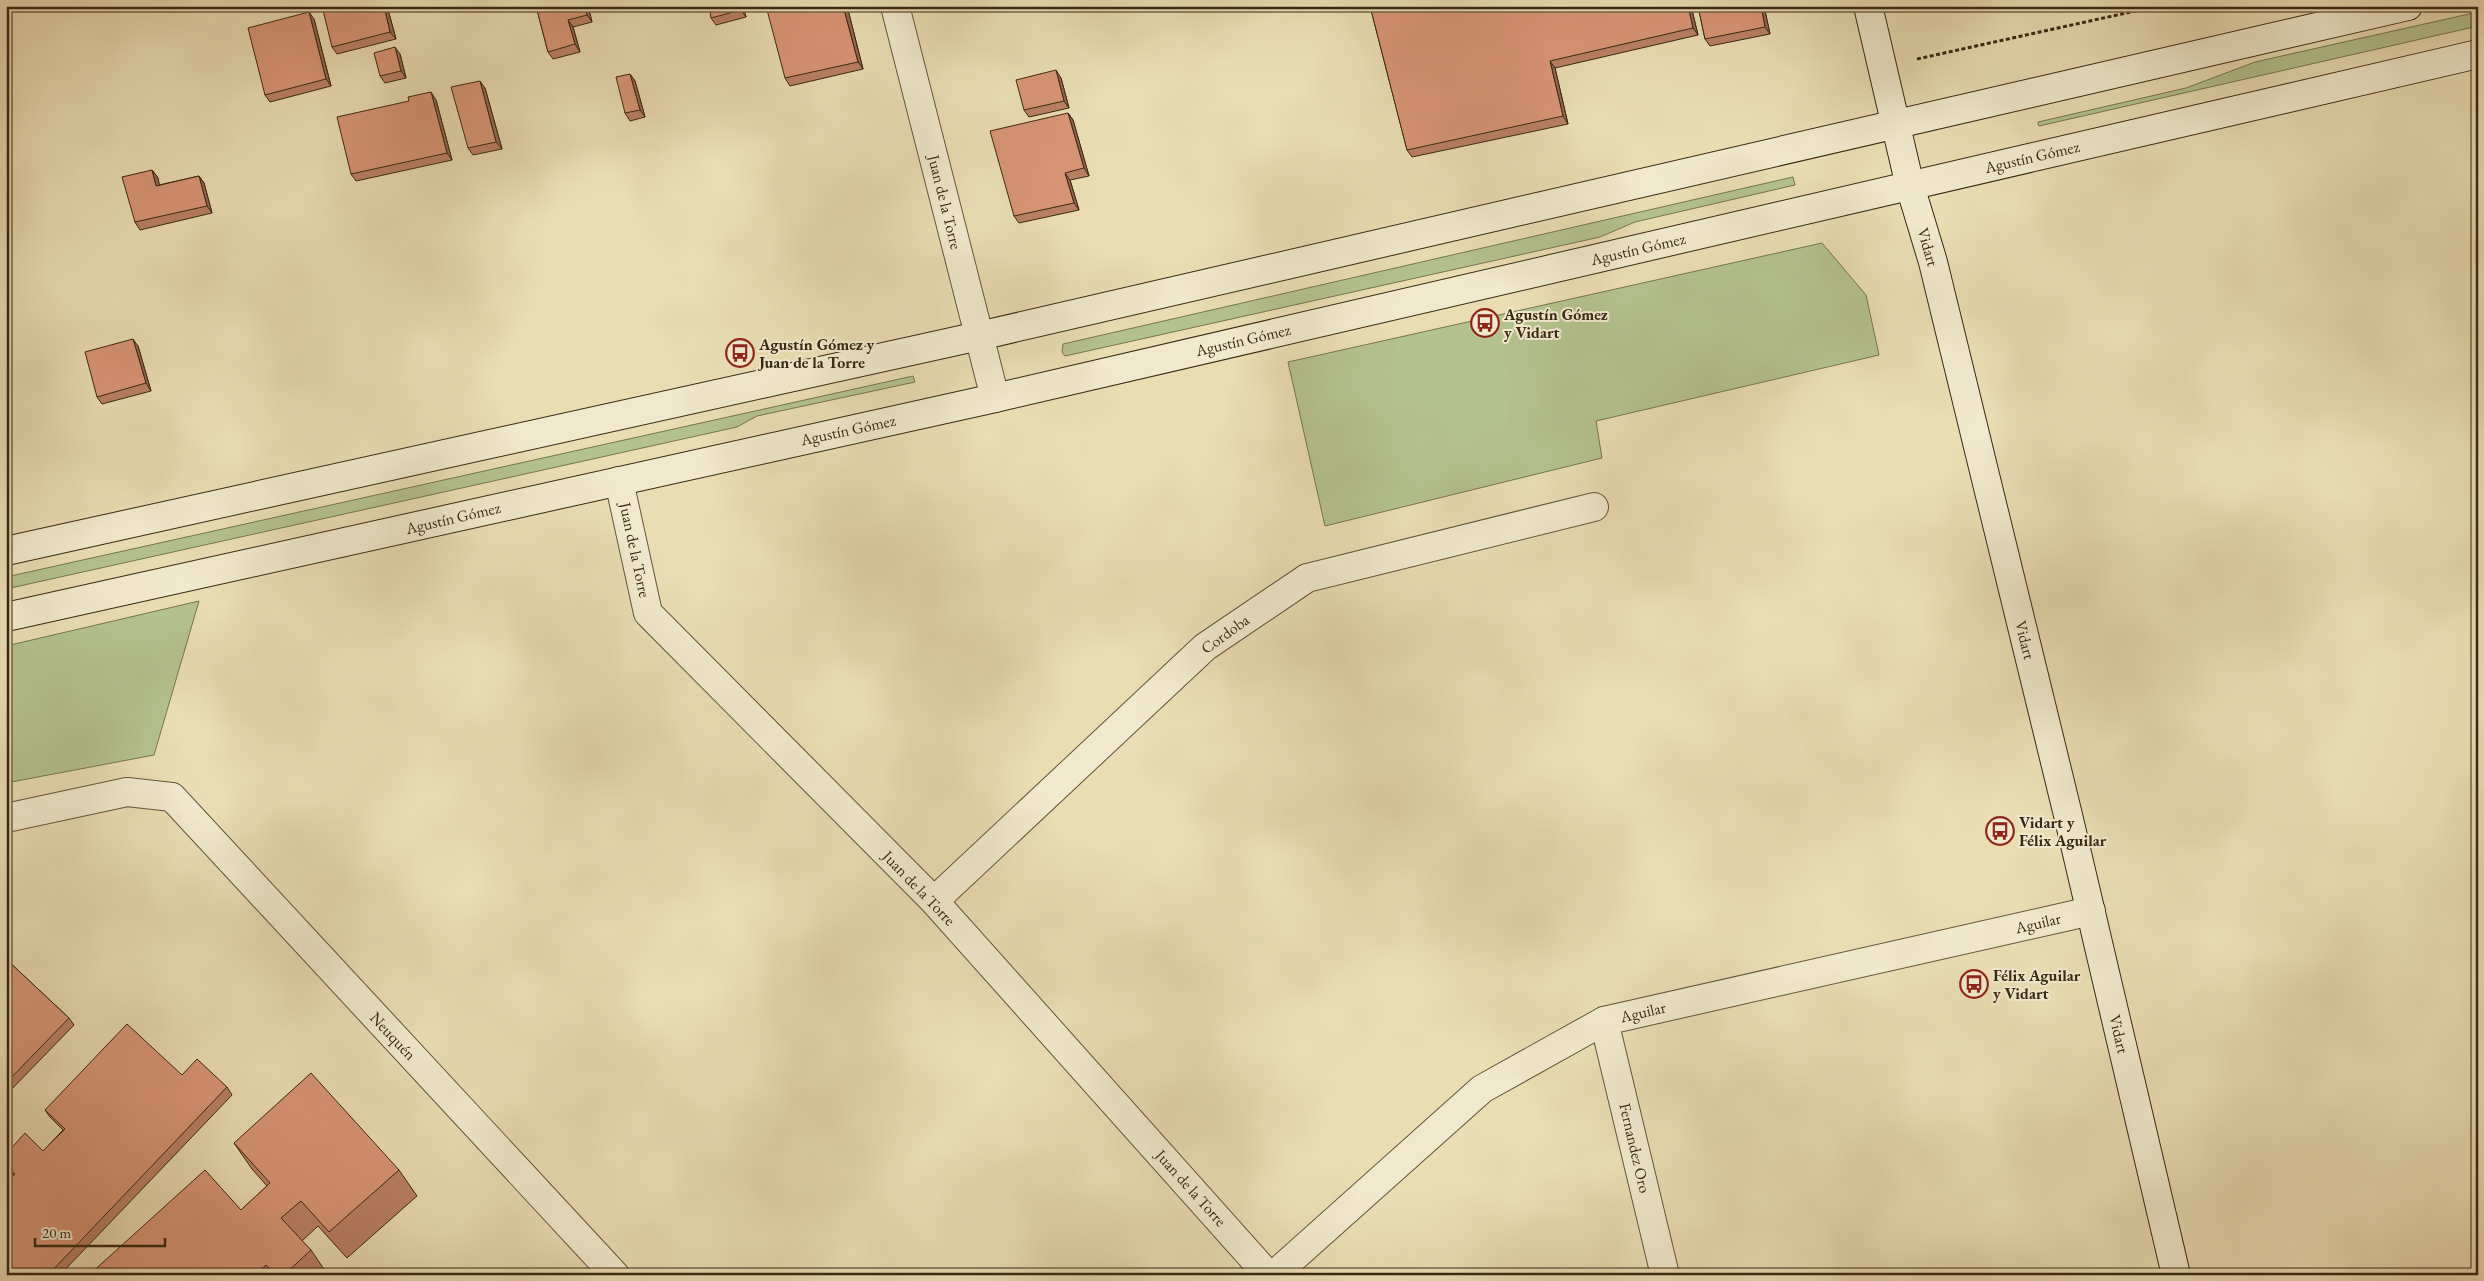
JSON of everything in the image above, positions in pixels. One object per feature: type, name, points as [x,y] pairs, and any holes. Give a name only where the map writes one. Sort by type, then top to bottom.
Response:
[{"type":"street","name":"Juan de la Torre","points":[[895,6],[995,398]]},
{"type":"street","name":"Vidart","points":[[1868,6],[1910,186],[1933,262],[2176,1275]]},
{"type":"street","points":[[6,551],[979,336],[2408,6]]},
{"type":"street","name":"Agustín Gómez","points":[[6,617],[995,398],[2478,54]]},
{"type":"street","name":"Juan de la Torre","points":[[619,481],[648,613],[934,901],[1268,1275]]},
{"type":"street","name":"Cordoba","points":[[934,901],[1205,647],[1307,578],[1594,506]]},
{"type":"street","name":"Neuquén","points":[[6,818],[127,792],[172,798],[615,1275]]},
{"type":"street","name":"Aguilar","points":[[1274,1275],[1482,1089],[1604,1021],[2090,911]]},
{"type":"street","name":"Fernandez Oro","points":[[1604,1021],[1665,1275]]},
{"type":"path","points":[[1882,67],[2158,6]]},
{"type":"green space","points":[[2478,12],[2478,26],[2039,126],[2038,124],[2038,122],[2186,88],[2255,62]]},
{"type":"green space","points":[[1793,177],[1795,185],[1635,222],[1600,237],[1065,356],[1062,352],[1063,344]]},
{"type":"green space","points":[[1822,243],[1866,295],[1879,355],[1596,421],[1602,458],[1325,526],[1288,362]]},
{"type":"green space","points":[[913,376],[915,382],[757,416],[737,427],[6,589],[6,577]]},
{"type":"green space","points":[[199,601],[154,755],[6,783],[6,646]]},
{"type":"building","points":[[322,6],[384,6],[390,32],[332,47]]},
{"type":"building","points":[[536,6],[585,6],[587,15],[568,20],[575,44],[548,52]]},
{"type":"building","points":[[709,6],[740,6],[741,10],[711,18]]},
{"type":"building","points":[[766,6],[843,6],[858,62],[785,78]]},
{"type":"building","points":[[1370,6],[1688,6],[1693,28],[1550,61],[1563,116],[1407,150]]},
{"type":"building","points":[[1698,6],[1761,6],[1765,27],[1705,39]]},
{"type":"building","points":[[309,12],[326,79],[265,95],[248,28]]},
{"type":"building","points":[[395,47],[401,71],[380,76],[374,53]]},
{"type":"building","points":[[1056,70],[1064,101],[1024,110],[1016,80]]},
{"type":"building","points":[[630,74],[640,110],[625,113],[616,77]]},
{"type":"building","points":[[480,81],[496,142],[468,148],[451,87]]},
{"type":"building","points":[[431,92],[447,153],[351,174],[337,117],[409,101],[408,97]]},
{"type":"building","points":[[1068,113],[1084,168],[1065,173],[1074,203],[1014,216],[990,131]]},
{"type":"building","points":[[152,170],[156,186],[199,176],[207,206],[135,222],[122,177]]},
{"type":"building","points":[[133,339],[146,383],[97,397],[85,352]]},
{"type":"building","points":[[6,959],[69,1018],[6,1083]]},
{"type":"building","points":[[127,1024],[182,1075],[197,1059],[227,1087],[48,1275],[6,1275],[6,1183],[15,1174],[6,1165],[6,1154],[25,1133],[43,1151],[65,1129],[45,1110]]},
{"type":"building","points":[[311,1073],[399,1170],[329,1232],[301,1201],[281,1218],[311,1250],[284,1275],[275,1275],[266,1265],[255,1275],[89,1275],[205,1170],[241,1210],[270,1183],[234,1143]]},
{"type":"building","points":[[464,1269],[470,1275],[458,1275]]},
{"type":"place","name":"Agustín Gómez y Vidart","points":[[1485,323]]},
{"type":"place","name":"Agustín Gómez y Juan de la Torre","points":[[740,353]]},
{"type":"place","name":"Vidart y Félix Aguilar","points":[[2000,831]]},
{"type":"place","name":"Félix Aguilar y Vidart","points":[[1974,984]]}]
